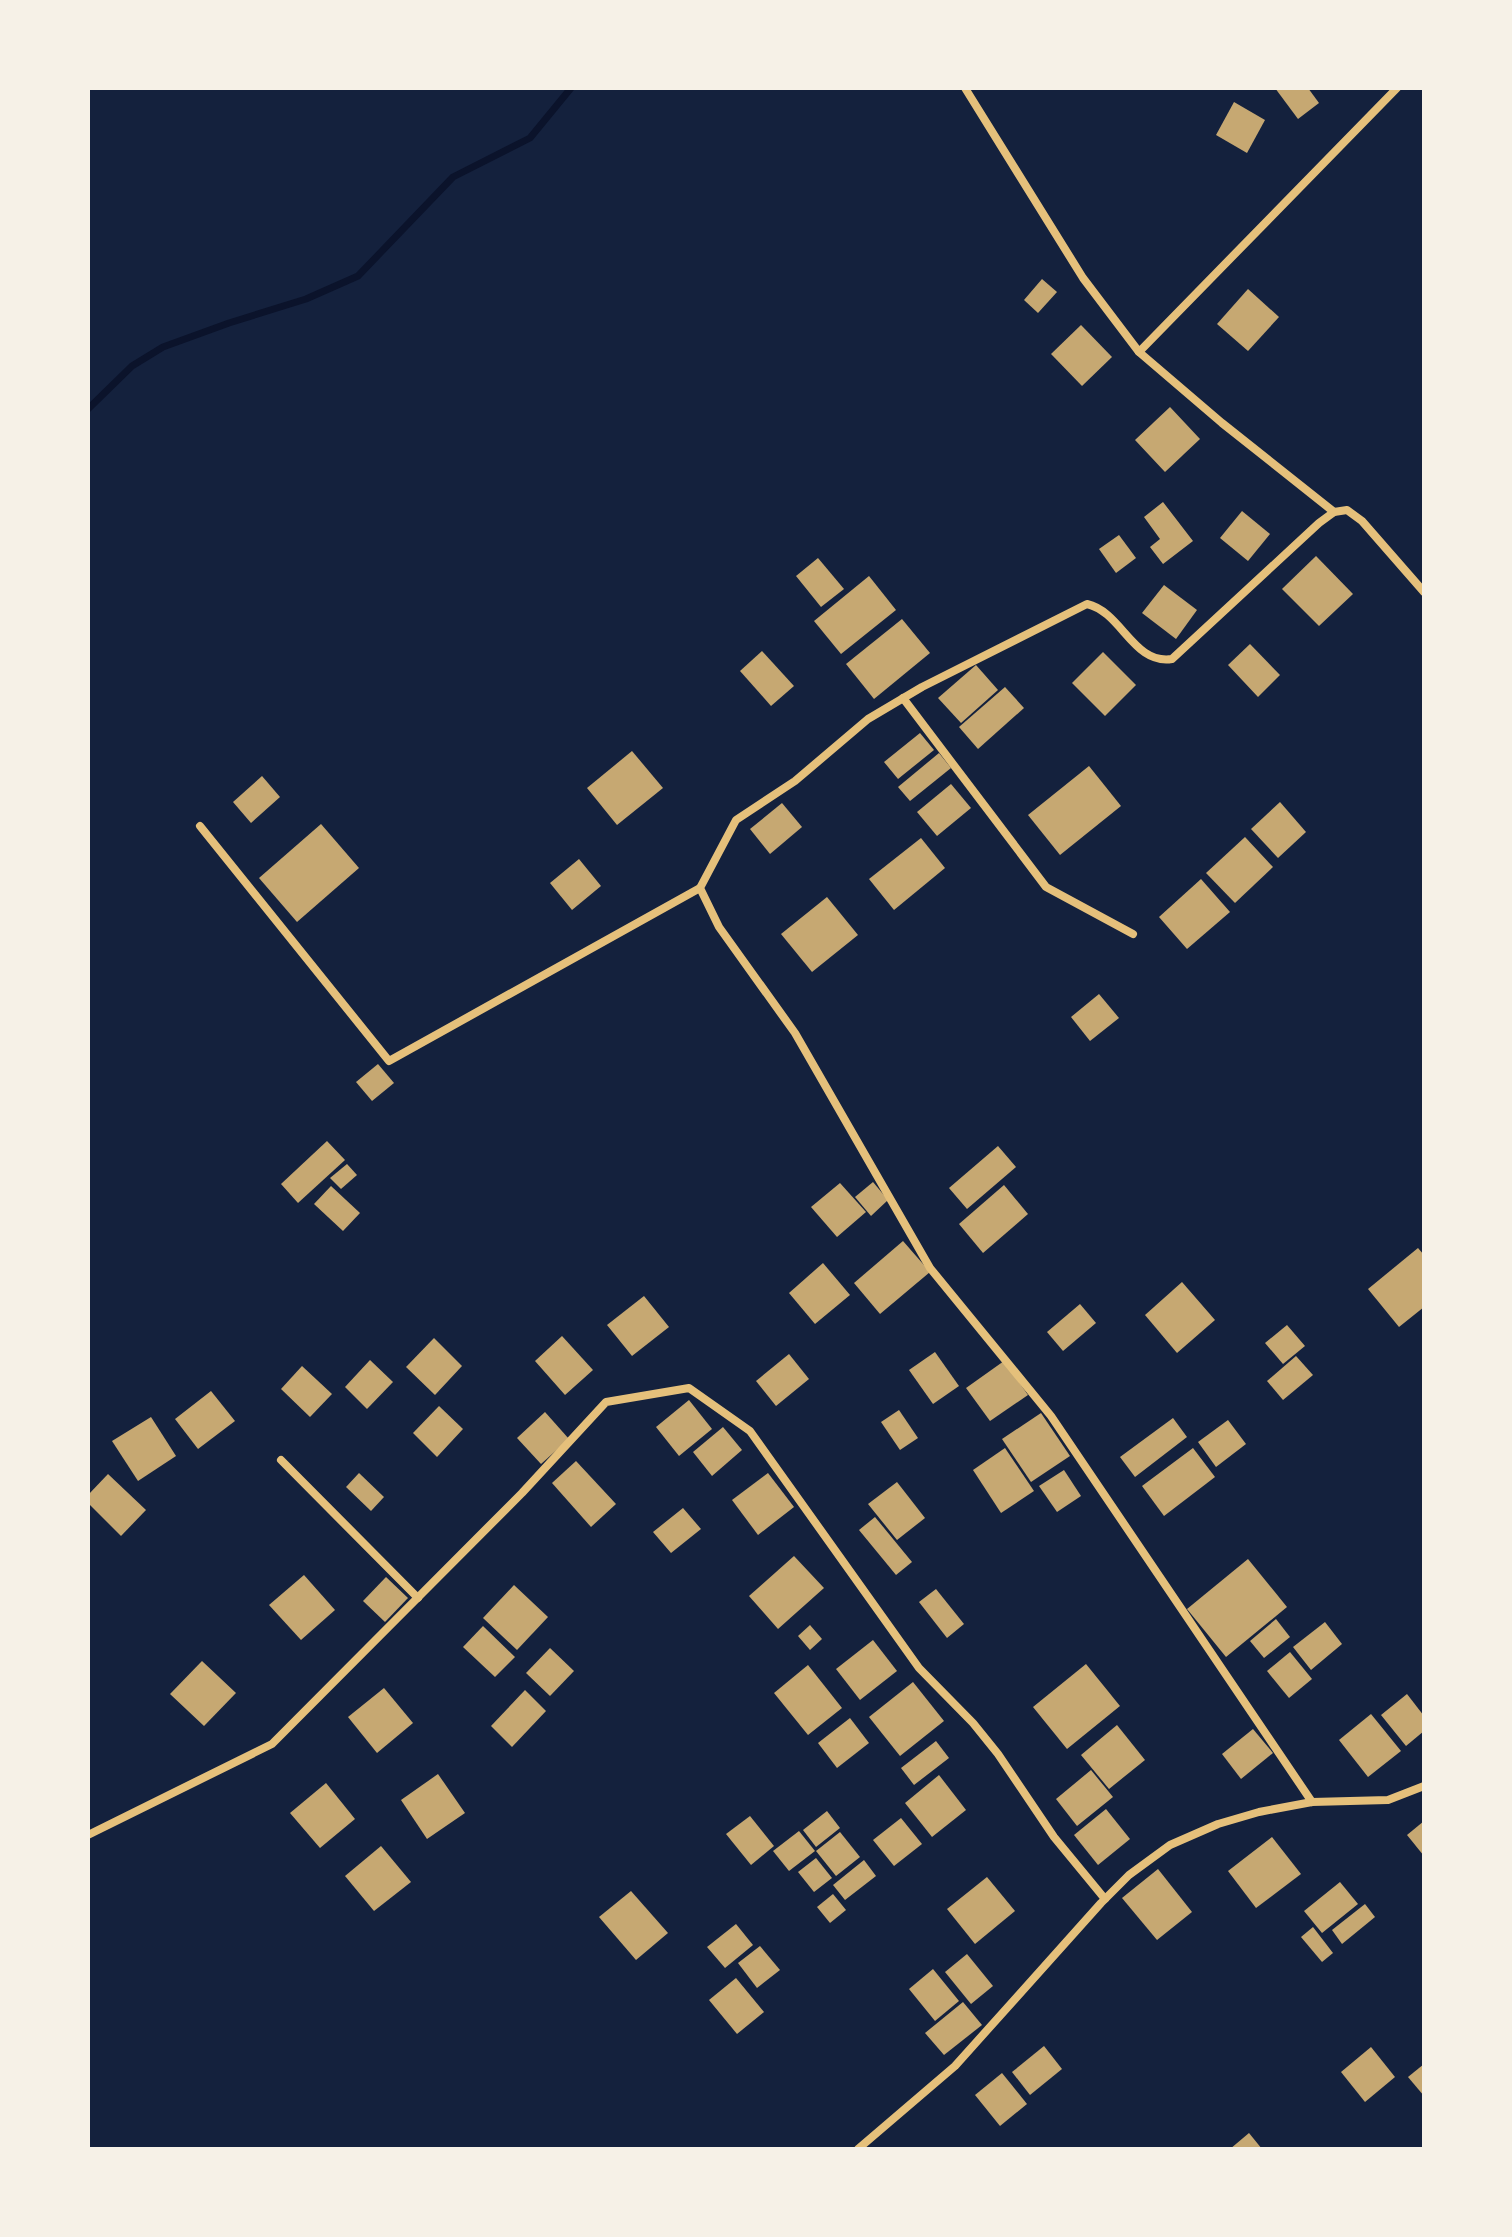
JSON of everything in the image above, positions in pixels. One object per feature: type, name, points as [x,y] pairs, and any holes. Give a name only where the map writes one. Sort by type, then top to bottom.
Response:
[{"type":"street","points":[[965,88],[1083,278],[1139,352],[1334,512]]},
{"type":"street","points":[[1139,352],[1397,88]]},
{"type":"street","points":[[200,826],[389,1061],[700,888],[736,820],[795,781],[868,719],[1087,604],[1107,613],[1148,657],[1172,659],[1319,523],[1334,512],[1347,510],[1362,521],[1424,592]]},
{"type":"street","points":[[903,698],[1046,887],[1133,934]]},
{"type":"street","points":[[700,888],[719,927],[795,1033],[930,1268],[1051,1416],[1312,1802]]},
{"type":"street","points":[[88,1835],[272,1744],[522,1493],[606,1402],[689,1388],[750,1431],[919,1668],[982,1733],[1054,1837],[1105,1899]]},
{"type":"street","points":[[281,1460],[418,1598]]},
{"type":"street","points":[[858,2149],[955,2066],[1105,1899],[1129,1875],[1170,1845],[1218,1824],[1259,1812],[1312,1802],[1388,1800],[1424,1786]]},
{"type":"building","points":[[1275,88],[1308,88],[1319,103],[1298,119]]},
{"type":"building","points":[[1234,102],[1265,120],[1247,153],[1216,135]]},
{"type":"building","points":[[1042,279],[1057,292],[1038,313],[1024,300]]},
{"type":"building","points":[[1248,289],[1279,317],[1248,351],[1217,324]]},
{"type":"building","points":[[1081,325],[1112,357],[1082,386],[1051,354]]},
{"type":"building","points":[[1170,407],[1200,439],[1165,472],[1135,440]]},
{"type":"building","points":[[1163,502],[1193,541],[1163,564],[1150,547],[1160,539],[1144,517]]},
{"type":"building","points":[[1242,511],[1270,534],[1248,561],[1220,538]]},
{"type":"building","points":[[1119,535],[1136,558],[1116,573],[1099,549]]},
{"type":"building","points":[[1316,556],[1353,594],[1319,626],[1282,589]]},
{"type":"building","points":[[818,558],[844,589],[821,607],[796,576]]},
{"type":"building","points":[[869,576],[896,610],[841,654],[814,621]]},
{"type":"building","points":[[1164,585],[1197,610],[1176,639],[1142,613]]},
{"type":"building","points":[[902,619],[930,653],[874,699],[846,664]]},
{"type":"building","points":[[1250,644],[1280,675],[1258,697],[1228,665]]},
{"type":"building","points":[[762,651],[794,686],[771,706],[740,671]]},
{"type":"building","points":[[1103,652],[1136,685],[1105,716],[1072,683]]},
{"type":"building","points":[[976,665],[998,690],[961,723],[938,698]]},
{"type":"building","points":[[1005,687],[1024,708],[978,749],[959,727]]},
{"type":"building","points":[[920,733],[934,750],[898,779],[884,762]]},
{"type":"building","points":[[632,751],[663,788],[617,825],[587,788]]},
{"type":"building","points":[[939,753],[951,768],[910,801],[898,787]]},
{"type":"building","points":[[1089,766],[1121,806],[1060,855],[1028,815]]},
{"type":"building","points":[[262,776],[280,797],[251,823],[233,802]]},
{"type":"building","points":[[951,784],[971,808],[937,836],[917,812]]},
{"type":"building","points":[[1280,802],[1306,832],[1278,858],[1251,829]]},
{"type":"building","points":[[782,803],[802,827],[770,854],[750,829]]},
{"type":"building","points":[[321,824],[359,868],[297,922],[259,878]]},
{"type":"building","points":[[1245,837],[1273,867],[1235,903],[1206,873]]},
{"type":"building","points":[[921,838],[945,868],[894,910],[869,879]]},
{"type":"building","points":[[579,859],[601,886],[572,910],[550,883]]},
{"type":"building","points":[[1201,879],[1230,912],[1187,949],[1159,917]]},
{"type":"building","points":[[827,897],[858,935],[812,972],[781,934]]},
{"type":"building","points":[[1099,994],[1119,1018],[1090,1041],[1071,1017]]},
{"type":"building","points":[[378,1064],[394,1083],[372,1101],[356,1082]]},
{"type":"building","points":[[327,1141],[345,1160],[298,1203],[281,1184]]},
{"type":"building","points":[[998,1146],[1016,1167],[967,1209],[949,1188]]},
{"type":"building","points":[[347,1164],[357,1175],[341,1189],[330,1178]]},
{"type":"building","points":[[873,1182],[888,1200],[871,1216],[855,1197]]},
{"type":"building","points":[[840,1183],[866,1212],[837,1237],[811,1207]]},
{"type":"building","points":[[1004,1185],[1028,1214],[983,1253],[959,1224]]},
{"type":"building","points":[[331,1186],[360,1213],[343,1231],[314,1204]]},
{"type":"building","points":[[903,1241],[930,1272],[880,1314],[854,1283]]},
{"type":"building","points":[[1418,1248],[1424,1255],[1424,1307],[1399,1327],[1368,1289]]},
{"type":"building","points":[[823,1263],[850,1295],[815,1324],[789,1293]]},
{"type":"building","points":[[1182,1282],[1215,1320],[1177,1353],[1145,1315]]},
{"type":"building","points":[[644,1296],[669,1327],[632,1356],[607,1325]]},
{"type":"building","points":[[1080,1304],[1096,1323],[1063,1351],[1047,1332]]},
{"type":"building","points":[[1287,1325],[1305,1346],[1283,1364],[1265,1343]]},
{"type":"building","points":[[562,1336],[593,1370],[565,1395],[535,1361]]},
{"type":"building","points":[[434,1338],[462,1366],[435,1395],[406,1367]]},
{"type":"building","points":[[935,1352],[959,1386],[933,1404],[909,1370]]},
{"type":"building","points":[[789,1354],[809,1379],[776,1406],[756,1381]]},
{"type":"building","points":[[1296,1356],[1313,1375],[1283,1400],[1267,1381]]},
{"type":"building","points":[[370,1360],[393,1382],[367,1409],[345,1387]]},
{"type":"building","points":[[1004,1361],[1028,1395],[990,1421],[966,1388]]},
{"type":"building","points":[[302,1366],[332,1394],[310,1417],[281,1389]]},
{"type":"building","points":[[211,1391],[235,1421],[198,1449],[175,1419]]},
{"type":"building","points":[[689,1400],[712,1429],[679,1456],[656,1427]]},
{"type":"building","points":[[439,1406],[463,1429],[437,1457],[413,1433]]},
{"type":"building","points":[[899,1410],[918,1438],[900,1450],[881,1422]]},
{"type":"building","points":[[545,1412],[569,1439],[541,1464],[517,1438]]},
{"type":"building","points":[[1041,1413],[1070,1456],[1031,1482],[1002,1439]]},
{"type":"building","points":[[151,1417],[176,1456],[138,1481],[112,1441]]},
{"type":"building","points":[[1173,1418],[1187,1437],[1135,1477],[1120,1457]]},
{"type":"building","points":[[1228,1420],[1246,1444],[1216,1467],[1198,1442]]},
{"type":"building","points":[[723,1427],[742,1450],[712,1476],[693,1452]]},
{"type":"building","points":[[1005,1448],[1034,1491],[1001,1513],[973,1470]]},
{"type":"building","points":[[1193,1448],[1215,1477],[1164,1516],[1142,1486]]},
{"type":"building","points":[[576,1461],[616,1504],[591,1527],[552,1483]]},
{"type":"building","points":[[1064,1470],[1081,1496],[1057,1512],[1039,1486]]},
{"type":"building","points":[[359,1473],[384,1497],[371,1511],[346,1487]]},
{"type":"building","points":[[768,1473],[794,1507],[758,1535],[732,1500]]},
{"type":"building","points":[[108,1474],[146,1510],[121,1536],[88,1503],[88,1495]]},
{"type":"building","points":[[897,1482],[925,1518],[897,1540],[868,1504]]},
{"type":"building","points":[[683,1508],[701,1529],[671,1553],[653,1532]]},
{"type":"building","points":[[875,1517],[912,1562],[896,1575],[859,1530]]},
{"type":"building","points":[[794,1556],[824,1588],[778,1629],[749,1596]]},
{"type":"building","points":[[1248,1559],[1287,1607],[1226,1657],[1187,1609]]},
{"type":"building","points":[[304,1575],[335,1610],[301,1640],[269,1605]]},
{"type":"building","points":[[386,1577],[408,1598],[385,1622],[363,1601]]},
{"type":"building","points":[[514,1585],[548,1617],[517,1650],[483,1618]]},
{"type":"building","points":[[936,1589],[964,1624],[947,1638],[919,1602]]},
{"type":"building","points":[[1276,1619],[1290,1637],[1264,1658],[1250,1641]]},
{"type":"building","points":[[1325,1622],[1342,1644],[1311,1670],[1293,1647]]},
{"type":"building","points":[[810,1625],[822,1639],[810,1650],[798,1636]]},
{"type":"building","points":[[483,1626],[515,1657],[495,1677],[463,1647]]},
{"type":"building","points":[[873,1640],[897,1671],[860,1700],[836,1669]]},
{"type":"building","points":[[550,1648],[574,1671],[550,1696],[526,1673]]},
{"type":"building","points":[[1290,1652],[1312,1679],[1289,1698],[1267,1671]]},
{"type":"building","points":[[202,1661],[236,1693],[204,1726],[170,1694]]},
{"type":"building","points":[[1086,1664],[1120,1706],[1067,1749],[1033,1707]]},
{"type":"building","points":[[808,1665],[842,1708],[808,1735],[774,1693]]},
{"type":"building","points":[[913,1682],[944,1721],[900,1756],[869,1717]]},
{"type":"building","points":[[384,1688],[413,1723],[377,1753],[348,1717]]},
{"type":"building","points":[[525,1690],[546,1711],[512,1747],[491,1726]]},
{"type":"building","points":[[1407,1694],[1424,1716],[1424,1731],[1406,1746],[1381,1715]]},
{"type":"building","points":[[1371,1714],[1401,1751],[1368,1777],[1339,1740]]},
{"type":"building","points":[[850,1718],[869,1743],[837,1768],[818,1743]]},
{"type":"building","points":[[1117,1725],[1145,1760],[1109,1789],[1081,1755]]},
{"type":"building","points":[[1253,1729],[1273,1753],[1241,1779],[1222,1754]]},
{"type":"building","points":[[936,1741],[949,1758],[914,1785],[901,1768]]},
{"type":"building","points":[[1091,1770],[1113,1797],[1077,1826],[1056,1799]]},
{"type":"building","points":[[438,1774],[465,1813],[427,1839],[401,1800]]},
{"type":"building","points":[[939,1775],[966,1810],[932,1837],[905,1803]]},
{"type":"building","points":[[326,1783],[355,1819],[320,1848],[290,1813]]},
{"type":"building","points":[[1106,1809],[1130,1839],[1098,1865],[1074,1835]]},
{"type":"building","points":[[827,1811],[840,1828],[816,1847],[803,1830]]},
{"type":"building","points":[[750,1816],[774,1846],[751,1865],[726,1834]]},
{"type":"building","points":[[901,1818],[922,1844],[894,1866],[873,1840]]},
{"type":"building","points":[[1424,1821],[1424,1856],[1407,1835]]},
{"type":"building","points":[[799,1831],[815,1851],[789,1871],[773,1851]]},
{"type":"building","points":[[840,1832],[860,1857],[836,1876],[816,1851]]},
{"type":"building","points":[[1272,1837],[1301,1874],[1256,1908],[1228,1871]]},
{"type":"building","points":[[381,1846],[411,1882],[374,1911],[345,1876]]},
{"type":"building","points":[[816,1858],[832,1878],[814,1892],[798,1872]]},
{"type":"building","points":[[864,1860],[876,1876],[845,1900],[833,1885]]},
{"type":"building","points":[[1158,1869],[1192,1912],[1157,1940],[1122,1898]]},
{"type":"building","points":[[987,1877],[1015,1911],[975,1944],[947,1909]]},
{"type":"building","points":[[1340,1882],[1358,1904],[1322,1933],[1304,1911]]},
{"type":"building","points":[[631,1891],[668,1933],[636,1960],[599,1917]]},
{"type":"building","points":[[833,1894],[846,1910],[830,1923],[817,1907]]},
{"type":"building","points":[[1365,1904],[1375,1917],[1342,1944],[1332,1930]]},
{"type":"building","points":[[736,1924],[753,1945],[725,1968],[707,1947]]},
{"type":"building","points":[[1313,1927],[1333,1953],[1322,1962],[1301,1937]]},
{"type":"building","points":[[760,1946],[780,1970],[757,1988],[738,1963]]},
{"type":"building","points":[[967,1954],[993,1986],[971,2004],[945,1972]]},
{"type":"building","points":[[933,1969],[959,2001],[935,2021],[909,1989]]},
{"type":"building","points":[[736,1978],[764,2012],[737,2034],[709,2000]]},
{"type":"building","points":[[963,2002],[982,2025],[944,2055],[925,2033]]},
{"type":"building","points":[[1044,2046],[1062,2069],[1030,2095],[1012,2072]]},
{"type":"building","points":[[1371,2047],[1395,2077],[1365,2102],[1341,2072]]},
{"type":"building","points":[[1424,2064],[1424,2096],[1408,2077]]},
{"type":"building","points":[[1002,2073],[1027,2104],[1000,2126],[975,2095]]},
{"type":"building","points":[[1249,2133],[1262,2149],[1230,2149]]},
{"type":"waterway","points":[[88,409],[132,366],[163,347],[306,299],[358,276],[453,177],[530,138],[571,88]]}]
